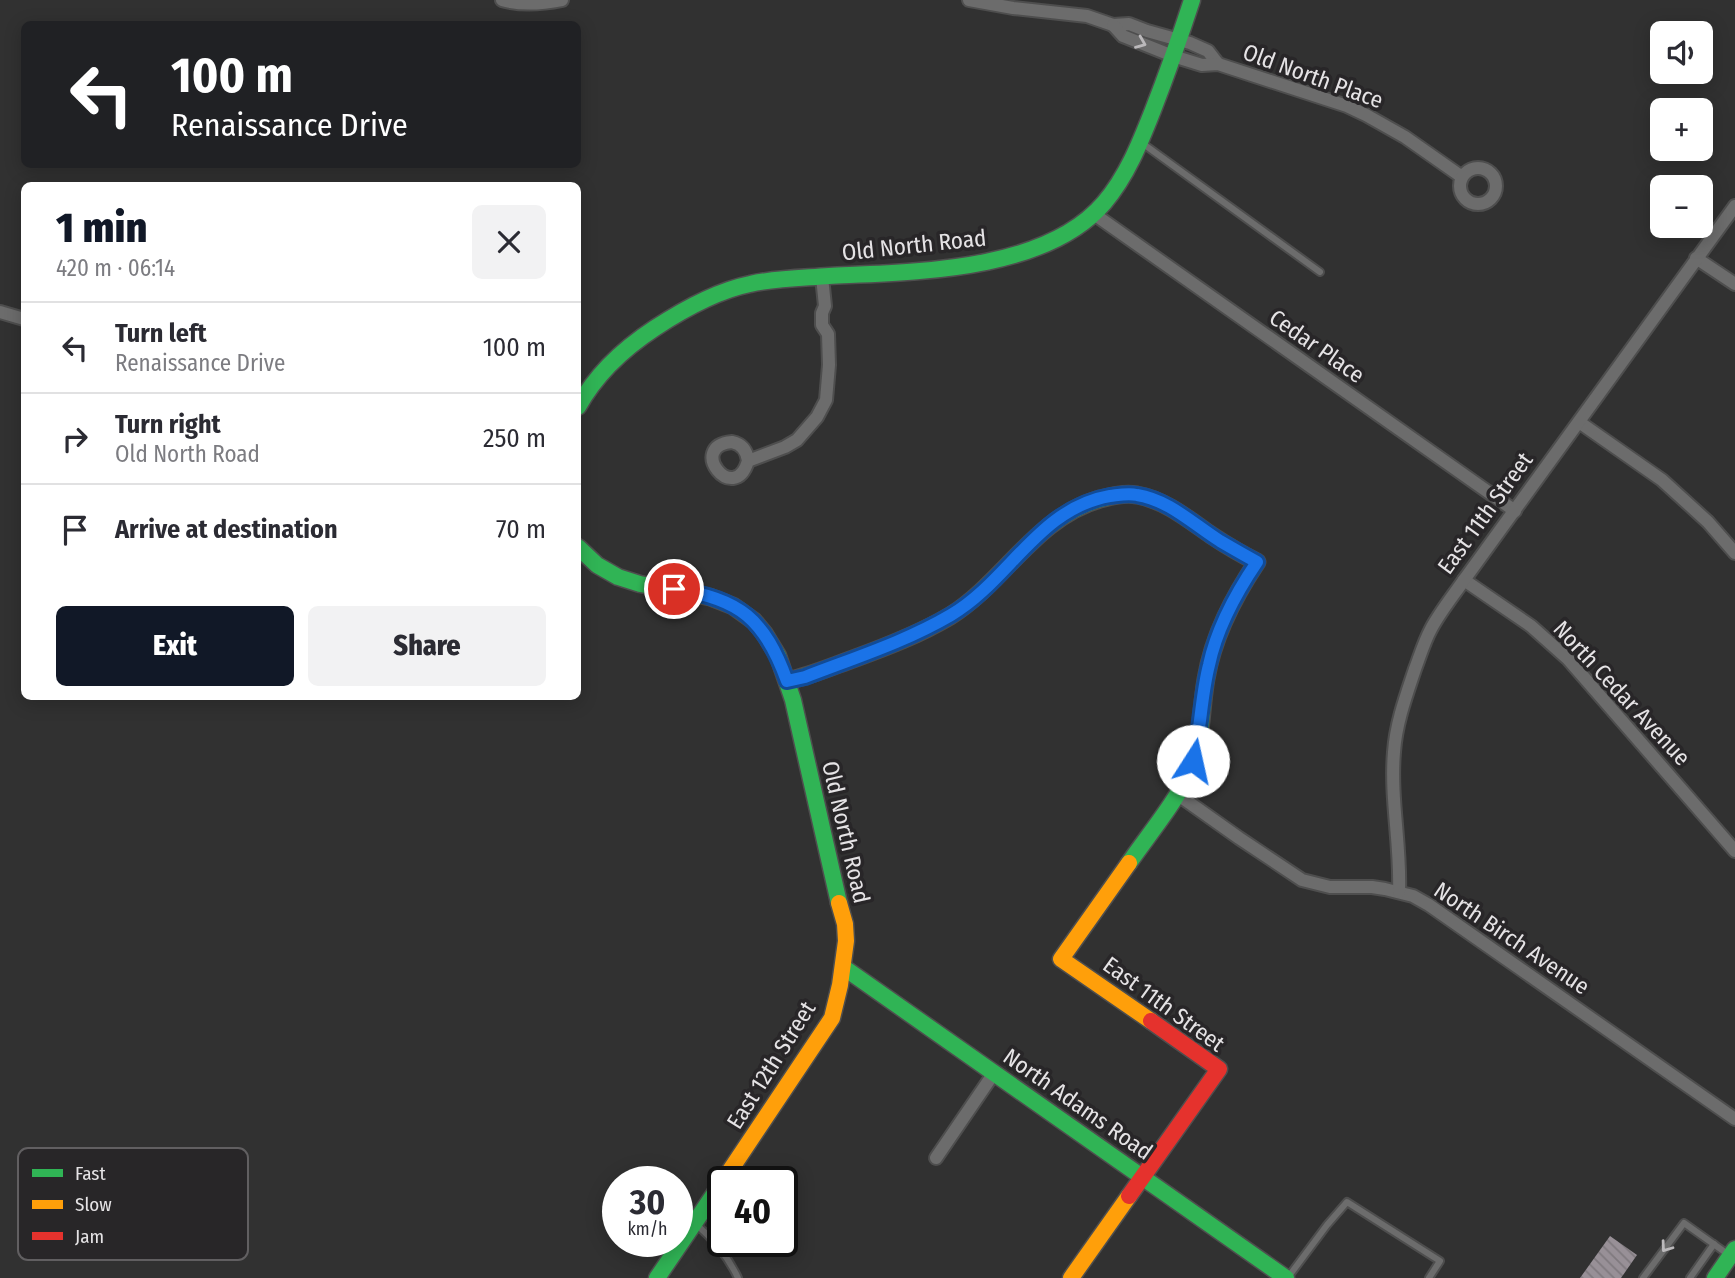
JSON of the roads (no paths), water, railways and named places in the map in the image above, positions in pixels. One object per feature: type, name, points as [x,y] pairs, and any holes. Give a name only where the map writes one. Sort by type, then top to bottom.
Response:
[{"type":"street","points":[[502,0],[540,4],[562,0]]},
{"type":"street","points":[[969,0],[1087,16],[1113,25]]},
{"type":"street","name":"Old North Road","points":[[581,402],[596,378],[637,340],[694,304],[723,292],[760,282],[961,267],[1026,251],[1049,243],[1075,229],[1094,214],[1120,181],[1134,157],[1192,0]]},
{"type":"street","name":"Old North Place","points":[[1113,25],[1129,24],[1179,40],[1208,51],[1218,64]]},
{"type":"street","name":"Old North Place","points":[[1113,25],[1123,36],[1173,56],[1202,65],[1218,64],[1347,106],[1382,123],[1462,177]]},
{"type":"street","name":"East 11th Street","points":[[1399,892],[1393,754],[1398,721],[1428,636],[1464,580],[1735,206]]},
{"type":"street","name":"Cedar Place","points":[[1094,214],[1515,511]]},
{"type":"street","points":[[1696,258],[1735,284]]},
{"type":"street","points":[[748,461],[791,443],[808,429],[825,400],[828,386],[828,334],[822,325],[825,306],[822,277]]},
{"type":"street","points":[[0,312],[21,318]]},
{"type":"street","points":[[1579,422],[1662,480],[1708,522],[1735,554]]},
{"type":"street","points":[[787,681],[805,677],[909,637],[954,613],[984,590],[1042,531],[1067,512],[1100,498],[1135,494],[1163,503],[1257,562],[1242,583],[1216,638],[1208,665],[1193,761],[1177,794]]},
{"type":"street","name":"Old North Road","points":[[581,550],[594,565],[624,580],[712,596],[741,611],[765,634],[778,655],[787,681],[820,814],[846,935],[843,967]]},
{"type":"street","name":"North Cedar Avenue","points":[[1464,580],[1531,626],[1568,659],[1735,851]]},
{"type":"street","name":"East 11th Street","points":[[1070,1278],[1219,1069],[1061,959],[1177,794]]},
{"type":"street","name":"North Birch Avenue","points":[[1177,794],[1302,880],[1330,887],[1372,887],[1412,896],[1448,917],[1735,1119]]},
{"type":"street","name":"North Adams Road","points":[[843,967],[1287,1278]]},
{"type":"street","name":"East 12th Street","points":[[733,1166],[834,1014],[843,967]]},
{"type":"street","points":[[936,1158],[994,1073]]},
{"type":"street","name":"East 12th Street","points":[[657,1278],[707,1204]]},
{"type":"street","points":[[1714,1278],[1733,1252]]},
{"type":"lane","points":[[1140,142],[1320,272]]},
{"type":"lane","points":[[1287,1278],[1326,1225],[1347,1202],[1440,1261],[1429,1278]]},
{"type":"lane","points":[[694,1223],[715,1241],[738,1278]]},
{"type":"lane","points":[[1643,1278],[1684,1223],[1714,1244],[1733,1252]]},
{"type":"lane","points":[[1690,1278],[1714,1244]]}]
